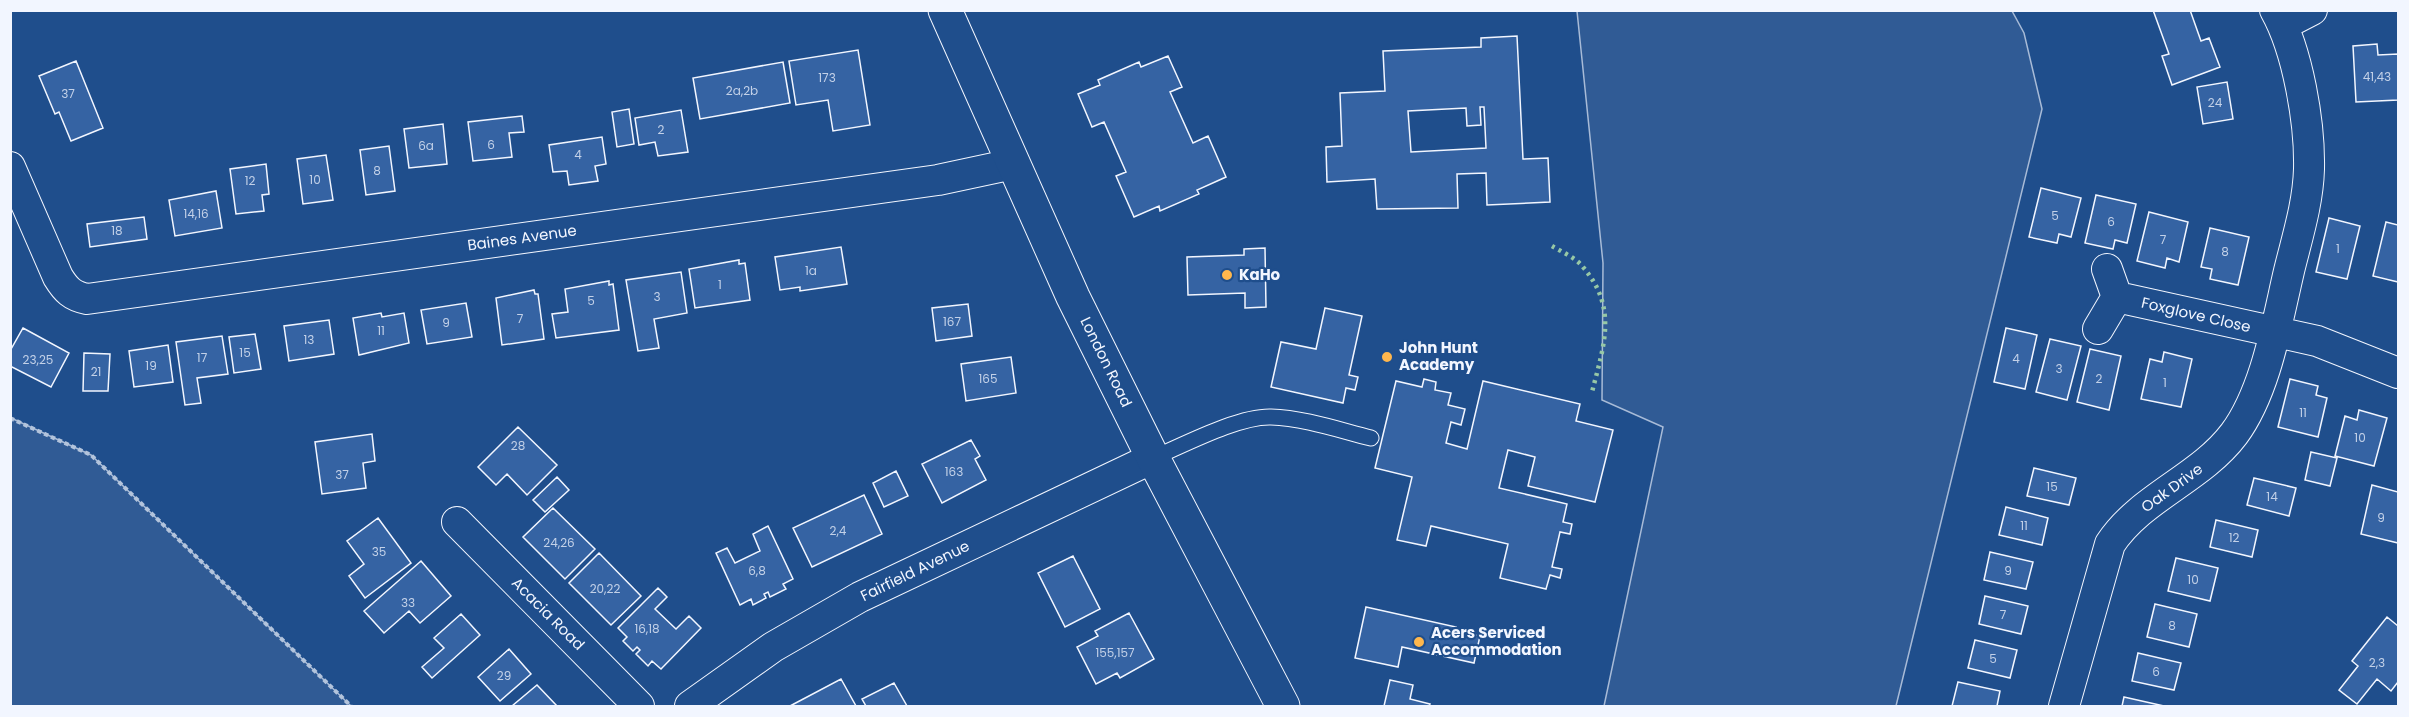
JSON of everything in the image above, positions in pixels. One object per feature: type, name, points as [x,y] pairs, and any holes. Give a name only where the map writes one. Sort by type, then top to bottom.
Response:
[{"type":"main road","name":"London Road","points":[[946,11],[1073,297],[1153,458],[1283,706]]},
{"type":"street","points":[[2279,18],[2312,10]]},
{"type":"street","name":"Oak Drive","points":[[2064,706],[2110,544],[2120,529],[2145,507],[2204,466],[2234,434],[2248,411],[2275,332],[2305,202],[2309,168],[2296,61],[2279,18]]},
{"type":"street","name":"Baines Avenue","points":[[11,170],[49,260],[66,290],[76,297],[100,299],[938,180],[1013,164]]},
{"type":"street","points":[[2098,330],[2116,297],[2107,269]]},
{"type":"street","name":"Foxglove Close","points":[[2116,297],[2317,341],[2398,373]]},
{"type":"street","name":"Fairfield Avenue","points":[[690,706],[773,647],[828,614],[1153,458]]},
{"type":"street","name":"Acacia Road","points":[[458,522],[639,706]]},
{"type":"lane","points":[[1153,458],[1227,427],[1269,417],[1308,423],[1371,438]]},
{"type":"path","points":[[10,418],[91,455],[351,706]]},
{"type":"shaded area","points":[[1577,11],[2012,11],[2024,33],[2042,109],[1896,706],[1604,706],[1663,427],[1602,400],[1603,263]]},
{"type":"shaded area","points":[[11,418],[91,455],[351,706],[11,706]]},
{"type":"building","points":[[2153,10],[2190,10],[2201,41],[2209,38],[2220,67],[2172,85],[2162,56],[2169,54]]},
{"type":"building","points":[[1517,36],[1523,159],[1548,158],[1550,202],[1487,205],[1486,173],[1457,174],[1458,208],[1377,209],[1375,179],[1327,182],[1326,147],[1342,146],[1340,93],[1385,91],[1383,51],[1481,47],[1481,38]],"holes":[[[1480,107],[1484,107],[1486,148],[1411,152],[1408,111],[1466,108],[1467,126],[1481,125]]]},
{"type":"building","points":[[2377,44],[2378,55],[2398,54],[2398,100],[2356,102],[2353,46]]},
{"type":"building","points":[[858,50],[870,125],[833,131],[828,100],[796,105],[789,61]]},
{"type":"building","points":[[1168,56],[1182,87],[1170,92],[1193,143],[1208,136],[1226,177],[1197,190],[1199,194],[1160,211],[1159,206],[1134,217],[1116,176],[1126,172],[1104,122],[1092,127],[1078,94],[1100,85],[1098,80],[1139,62],[1141,67]]},
{"type":"building","points":[[76,61],[103,128],[71,141],[59,112],[55,114],[39,76]]},
{"type":"building","points":[[783,62],[790,103],[700,119],[693,78]]},
{"type":"building","points":[[2227,82],[2233,119],[2203,124],[2197,87]]},
{"type":"building","points":[[629,109],[634,144],[617,147],[612,112]]},
{"type":"building","points":[[681,110],[688,152],[658,156],[655,142],[639,145],[635,118]]},
{"type":"building","points":[[522,116],[524,132],[509,133],[512,157],[473,161],[468,122]]},
{"type":"building","points":[[443,124],[447,164],[409,168],[404,129]]},
{"type":"building","points":[[602,137],[606,164],[595,166],[598,181],[569,185],[567,171],[553,172],[549,145]]},
{"type":"building","points":[[389,146],[395,191],[366,195],[360,150]]},
{"type":"building","points":[[326,155],[333,200],[303,204],[297,159]]},
{"type":"building","points":[[266,164],[269,194],[262,195],[264,211],[236,214],[230,169]]},
{"type":"building","points":[[2041,188],[2081,198],[2071,237],[2059,234],[2057,243],[2029,237]]},
{"type":"building","points":[[216,191],[222,228],[175,236],[169,200]]},
{"type":"building","points":[[2096,195],[2136,204],[2127,243],[2115,240],[2113,249],[2085,243]]},
{"type":"building","points":[[2149,212],[2188,222],[2179,262],[2167,258],[2165,268],[2137,261]]},
{"type":"building","points":[[144,217],[147,239],[90,247],[87,224]]},
{"type":"building","points":[[2329,218],[2360,226],[2347,279],[2316,272]]},
{"type":"building","points":[[2386,222],[2398,225],[2398,282],[2373,276]]},
{"type":"building","points":[[2210,228],[2249,237],[2238,285],[2210,279],[2212,269],[2201,267]]},
{"type":"building","points":[[841,247],[847,284],[800,291],[800,287],[780,290],[775,257]]},
{"type":"building","name":"KaHo","points":[[1265,248],[1266,307],[1245,308],[1245,293],[1188,295],[1187,257],[1244,255],[1244,249]]},
{"type":"building","points":[[739,260],[739,264],[745,263],[750,300],[695,308],[689,269]]},
{"type":"building","points":[[681,272],[687,313],[654,319],[659,348],[638,351],[626,280]]},
{"type":"building","points":[[609,281],[609,285],[613,284],[619,330],[556,338],[552,314],[568,312],[565,289]]},
{"type":"building","points":[[534,290],[535,294],[538,294],[544,339],[502,345],[496,298]]},
{"type":"building","points":[[466,303],[472,337],[427,344],[421,310]]},
{"type":"building","points":[[968,304],[972,336],[936,341],[932,308]]},
{"type":"building","points":[[1325,308],[1362,316],[1349,375],[1358,377],[1355,390],[1346,388],[1343,403],[1271,387],[1281,342],[1316,349]]},
{"type":"building","points":[[381,313],[382,317],[404,313],[409,343],[359,355],[353,318]]},
{"type":"building","points":[[329,320],[334,354],[289,361],[284,326]]},
{"type":"building","points":[[23,328],[69,353],[51,387],[10,366],[10,351]]},
{"type":"building","points":[[2006,328],[2037,335],[2025,389],[1994,382]]},
{"type":"building","points":[[255,334],[261,369],[234,373],[229,337]]},
{"type":"building","points":[[222,336],[228,374],[197,378],[201,403],[185,405],[176,342]]},
{"type":"building","points":[[2050,339],[2081,346],[2067,400],[2036,392]]},
{"type":"building","points":[[168,345],[173,382],[134,387],[129,351]]},
{"type":"building","points":[[2090,349],[2121,356],[2109,410],[2077,402]]},
{"type":"building","points":[[2164,352],[2192,359],[2181,407],[2141,399],[2150,359],[2162,362]]},
{"type":"building","points":[[84,353],[110,354],[108,391],[83,391]]},
{"type":"building","points":[[1011,357],[1016,393],[966,401],[961,364]]},
{"type":"building","points":[[1424,379],[1436,382],[1435,390],[1451,393],[1448,405],[1465,409],[1461,425],[1451,422],[1446,443],[1467,449],[1483,381],[1580,404],[1576,421],[1613,430],[1595,502],[1528,486],[1535,457],[1508,450],[1499,488],[1567,504],[1563,522],[1572,524],[1570,534],[1560,532],[1552,567],[1562,569],[1560,578],[1550,575],[1546,589],[1500,578],[1508,544],[1431,526],[1426,546],[1397,540],[1412,477],[1375,468],[1396,381],[1422,387]]},
{"type":"building","points":[[2290,379],[2318,386],[2316,395],[2327,398],[2318,437],[2278,427]]},
{"type":"building","points":[[2359,410],[2387,418],[2374,466],[2335,456],[2345,416],[2357,420]]},
{"type":"building","points":[[518,427],[557,465],[527,495],[507,474],[496,485],[478,467]]},
{"type":"building","points":[[372,434],[375,461],[363,463],[366,488],[322,494],[315,442]]},
{"type":"building","points":[[971,440],[980,456],[975,459],[986,480],[942,503],[922,464]]},
{"type":"building","points":[[2311,452],[2337,458],[2330,486],[2305,480]]},
{"type":"building","points":[[2034,468],[2076,478],[2069,505],[2027,496]]},
{"type":"building","points":[[896,471],[908,496],[884,507],[873,483]]},
{"type":"building","points":[[557,477],[569,490],[545,512],[533,500]]},
{"type":"building","points":[[2254,478],[2296,488],[2289,516],[2247,505]]},
{"type":"building","points":[[2372,485],[2398,492],[2398,543],[2361,534]]},
{"type":"building","points":[[864,495],[882,534],[812,567],[793,528]]},
{"type":"building","points":[[2006,507],[2048,518],[2042,545],[1999,535]]},
{"type":"building","points":[[553,508],[595,549],[565,579],[523,537]]},
{"type":"building","points":[[378,518],[411,563],[365,598],[349,576],[364,564],[347,541]]},
{"type":"building","points":[[2216,520],[2258,530],[2252,557],[2210,547]]},
{"type":"building","points":[[768,526],[793,579],[783,584],[786,589],[770,597],[768,592],[764,594],[766,598],[753,605],[751,599],[740,605],[716,553],[727,548],[735,563],[760,551],[753,534]]},
{"type":"building","points":[[1990,552],[2033,562],[2026,589],[1984,580]]},
{"type":"building","points":[[599,553],[641,596],[611,625],[569,583]]},
{"type":"building","points":[[1073,556],[1100,609],[1065,627],[1038,573]]},
{"type":"building","points":[[2176,558],[2218,568],[2210,601],[2168,591]]},
{"type":"building","points":[[421,561],[451,596],[420,623],[409,611],[384,633],[364,611]]},
{"type":"building","points":[[658,588],[667,597],[655,609],[676,629],[689,616],[701,628],[661,669],[652,661],[648,666],[636,654],[640,650],[637,647],[633,651],[623,641],[627,637],[618,628]]},
{"type":"building","points":[[1985,596],[2028,606],[2021,634],[1979,624]]},
{"type":"building","points":[[2155,604],[2197,614],[2189,647],[2147,637]]},
{"type":"building","name":"Acers Serviced Accommodation","points":[[1366,607],[1456,627],[1455,630],[1480,636],[1474,663],[1402,647],[1398,667],[1355,658]]},
{"type":"building","points":[[1129,613],[1154,659],[1120,678],[1117,673],[1096,684],[1077,647],[1098,636],[1095,631]]},
{"type":"building","points":[[461,614],[480,635],[432,678],[422,667],[444,648],[434,638]]},
{"type":"building","points":[[2387,617],[2398,626],[2398,682],[2391,691],[2377,679],[2357,704],[2339,690],[2358,666],[2352,661]]},
{"type":"building","points":[[1975,640],[2017,650],[2010,678],[1968,668]]},
{"type":"building","points":[[509,649],[531,674],[500,701],[478,677]]},
{"type":"building","points":[[2138,653],[2181,663],[2174,690],[2132,681]]},
{"type":"building","points":[[841,679],[856,706],[790,706]]},
{"type":"building","points":[[1390,680],[1413,685],[1410,699],[1430,704],[1429,706],[1384,706]]},
{"type":"building","points":[[1958,682],[2000,691],[1997,706],[1952,706]]},
{"type":"building","points":[[894,683],[907,706],[866,706],[862,699]]},
{"type":"building","points":[[537,685],[557,706],[512,706]]},
{"type":"building","points":[[2124,697],[2164,706],[2122,706]]},
{"type":"hedge","points":[[1552,246],[1580,264],[1594,282],[1601,297],[1605,327],[1604,343],[1592,392]]},
{"type":"place","name":"KaHo","points":[[1227,275]]},
{"type":"place","name":"John Hunt Academy","points":[[1387,357]]},
{"type":"place","name":"Acers Serviced Accommodation","points":[[1419,642]]}]
